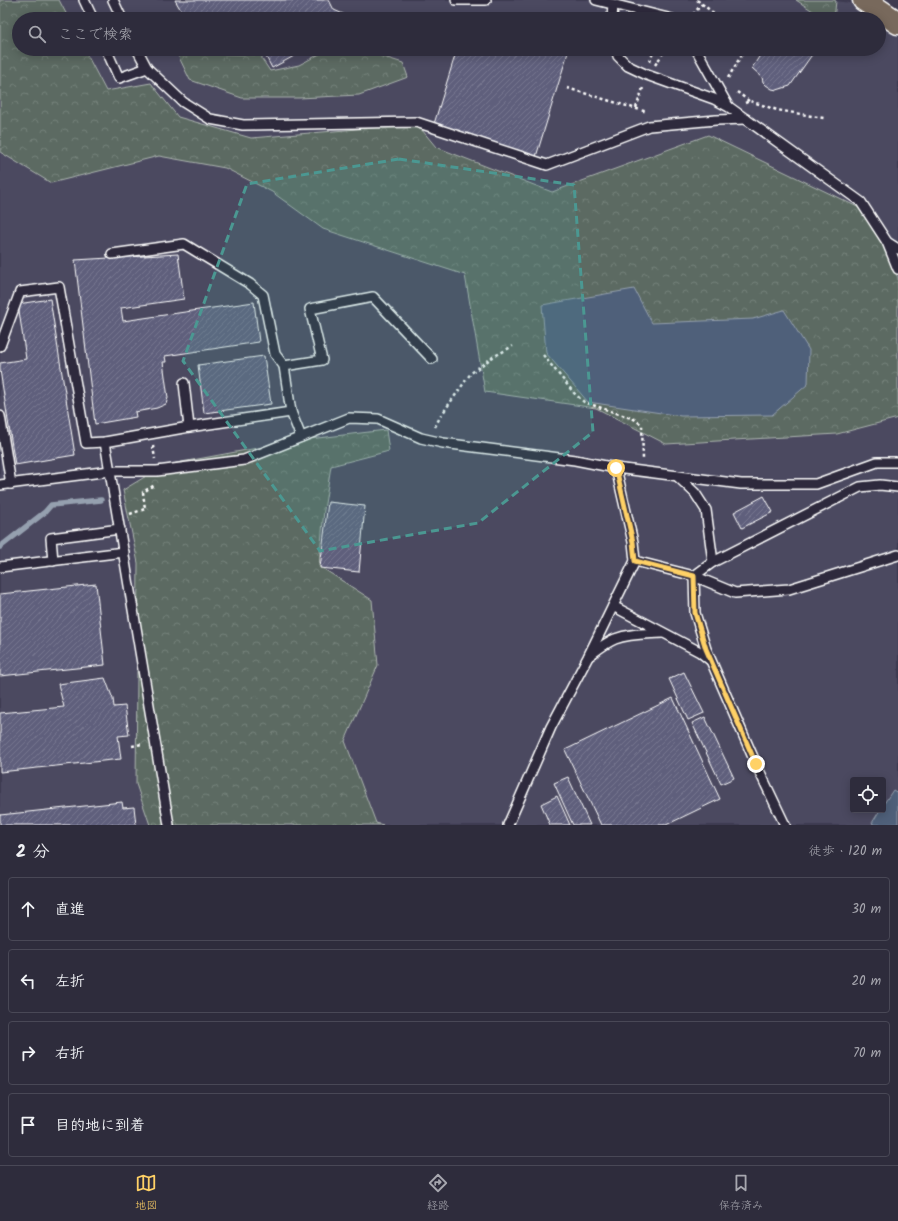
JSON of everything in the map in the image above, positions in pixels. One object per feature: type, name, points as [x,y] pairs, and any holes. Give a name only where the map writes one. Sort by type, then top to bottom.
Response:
[{"type":"highway","points":[[864,0],[882,12]]},
{"type":"highway","points":[[886,15],[898,23]]},
{"type":"lane","points":[[84,0],[90,12]]},
{"type":"lane","points":[[113,0],[119,12]]},
{"type":"lane","points":[[456,0],[486,0]]},
{"type":"lane","points":[[596,0],[644,12]]},
{"type":"lane","points":[[612,12],[613,4]]},
{"type":"lane","points":[[109,56],[119,78],[147,68]]},
{"type":"lane","points":[[141,56],[147,68],[183,102],[210,119],[243,125],[416,122],[547,165],[649,126],[746,119]]},
{"type":"lane","points":[[618,56],[628,66],[647,75],[714,99],[729,107],[861,202],[887,242],[898,269]]},
{"type":"lane","points":[[700,56],[729,107]]},
{"type":"lane","points":[[887,242],[898,249]]},
{"type":"lane","points":[[112,254],[184,244],[250,284],[263,296],[274,354],[284,366],[291,412],[301,438]]},
{"type":"lane","points":[[0,346],[20,292],[59,287],[86,443],[105,442],[189,427],[291,412]]},
{"type":"lane","points":[[284,366],[322,360],[310,309],[374,297],[432,359]]},
{"type":"lane","points":[[184,383],[189,427]]},
{"type":"lane","points":[[0,416],[10,484]]},
{"type":"lane","points":[[0,485],[110,471],[157,471],[244,460],[350,418],[378,418],[421,438],[443,443],[741,484],[816,484],[877,462],[898,462]]},
{"type":"lane","points":[[105,442],[169,825]]},
{"type":"lane","points":[[508,825],[551,727],[588,657],[635,561],[633,542],[616,468]]},
{"type":"lane","points":[[677,476],[695,493],[706,510],[713,562]]},
{"type":"lane","points":[[694,576],[713,562],[860,487],[880,485],[898,487]]},
{"type":"lane","points":[[53,561],[51,538],[120,529]]},
{"type":"lane","points":[[0,567],[124,552]]},
{"type":"lane","points":[[635,561],[694,576],[735,594],[789,589],[898,555]]},
{"type":"lane","points":[[694,576],[695,613],[711,661],[756,764],[785,825]]},
{"type":"lane","points":[[612,606],[700,652],[711,661]]},
{"type":"lane","points":[[588,657],[616,639],[633,635],[664,633]]},
{"type":"path","points":[[697,0],[712,12]]},
{"type":"path","points":[[695,12],[702,4]]},
{"type":"path","points":[[647,75],[661,56]]},
{"type":"path","points":[[443,443],[445,432],[435,429],[440,417],[471,373],[493,356],[513,346]]},
{"type":"path","points":[[543,355],[574,393],[584,402],[634,418],[642,425],[644,471]]},
{"type":"highlighted area","points":[[399,159],[574,185],[593,432],[478,523],[320,551],[183,361],[247,184]]},
{"type":"shaded area","points":[[59,0],[796,0],[814,12],[65,12]]},
{"type":"shaded area","points":[[836,1],[898,10],[898,278],[872,214],[708,135],[552,192],[436,147],[417,124],[251,138],[178,117],[151,83],[106,91],[88,56],[886,56],[886,12],[835,12]]},
{"type":"shaded area","points":[[0,58],[152,124],[232,172],[272,192],[323,229],[465,275],[474,329],[580,405],[596,408],[619,420],[837,434],[898,418],[898,825],[0,825]]},
{"type":"green space","points":[[0,0],[59,0],[65,12],[12,12],[12,56],[88,56],[106,91],[151,83],[178,117],[251,138],[417,124],[436,147],[552,192],[708,135],[872,214],[898,278],[898,418],[837,434],[666,444],[596,408],[485,392],[465,275],[323,229],[272,192],[225,168],[159,156],[51,183],[0,152]]},
{"type":"green space","points":[[796,0],[836,1],[835,12],[814,12]]},
{"type":"green space","points":[[178,56],[262,56],[262,59],[270,71],[299,65],[316,56],[381,56],[403,63],[408,77],[359,95],[299,98],[242,98],[190,80]]},
{"type":"green space","points":[[386,430],[389,451],[331,466],[324,510],[319,566],[372,600],[378,665],[345,741],[376,823],[383,825],[150,825],[136,784],[138,563],[123,490],[158,469],[176,463],[301,440]]},
{"type":"water","points":[[634,289],[652,323],[753,319],[784,310],[809,350],[808,384],[772,415],[681,416],[588,402],[546,353],[542,305]]},
{"type":"water","points":[[893,790],[898,793],[898,824],[875,825],[872,823],[878,813],[886,813],[886,800]]},
{"type":"building","points":[[175,0],[329,0],[334,10],[339,12],[182,12]]},
{"type":"building","points":[[266,56],[294,56],[272,68]]},
{"type":"building","points":[[455,56],[567,56],[535,160],[434,124]]},
{"type":"building","points":[[760,56],[811,56],[790,86],[777,90],[766,85],[763,82],[762,77],[752,68]]},
{"type":"building","points":[[178,254],[184,299],[121,308],[123,321],[254,302],[259,342],[165,356],[166,362],[163,362],[168,398],[166,404],[157,408],[135,412],[136,417],[95,424],[75,260]]},
{"type":"building","points":[[50,299],[75,455],[15,465],[0,363],[26,359],[18,304]]},
{"type":"building","points":[[264,356],[271,404],[204,413],[198,365]]},
{"type":"building","points":[[764,496],[773,512],[742,528],[734,512]]},
{"type":"building","points":[[328,502],[365,506],[359,572],[320,568]]},
{"type":"building","points":[[96,584],[105,665],[0,676],[0,594]]},
{"type":"building","points":[[684,672],[704,713],[688,720],[669,679]]},
{"type":"building","points":[[105,678],[113,699],[114,707],[125,706],[129,735],[118,736],[121,759],[0,772],[0,713],[64,707],[58,684]]},
{"type":"building","points":[[673,698],[720,799],[666,825],[601,825],[565,750]]},
{"type":"building","points":[[705,717],[734,778],[721,784],[692,723]]},
{"type":"building","points":[[568,777],[590,825],[573,825],[554,783]]},
{"type":"building","points":[[557,796],[570,825],[550,825],[541,804]]},
{"type":"building","points":[[122,802],[123,808],[134,807],[136,825],[0,825],[0,815]]},
{"type":"waterway","points":[[0,547],[45,512],[51,505],[101,500]]},
{"type":"route","points":[[616,468],[633,542],[635,561],[694,576],[695,613],[706,649],[756,764]]}]
